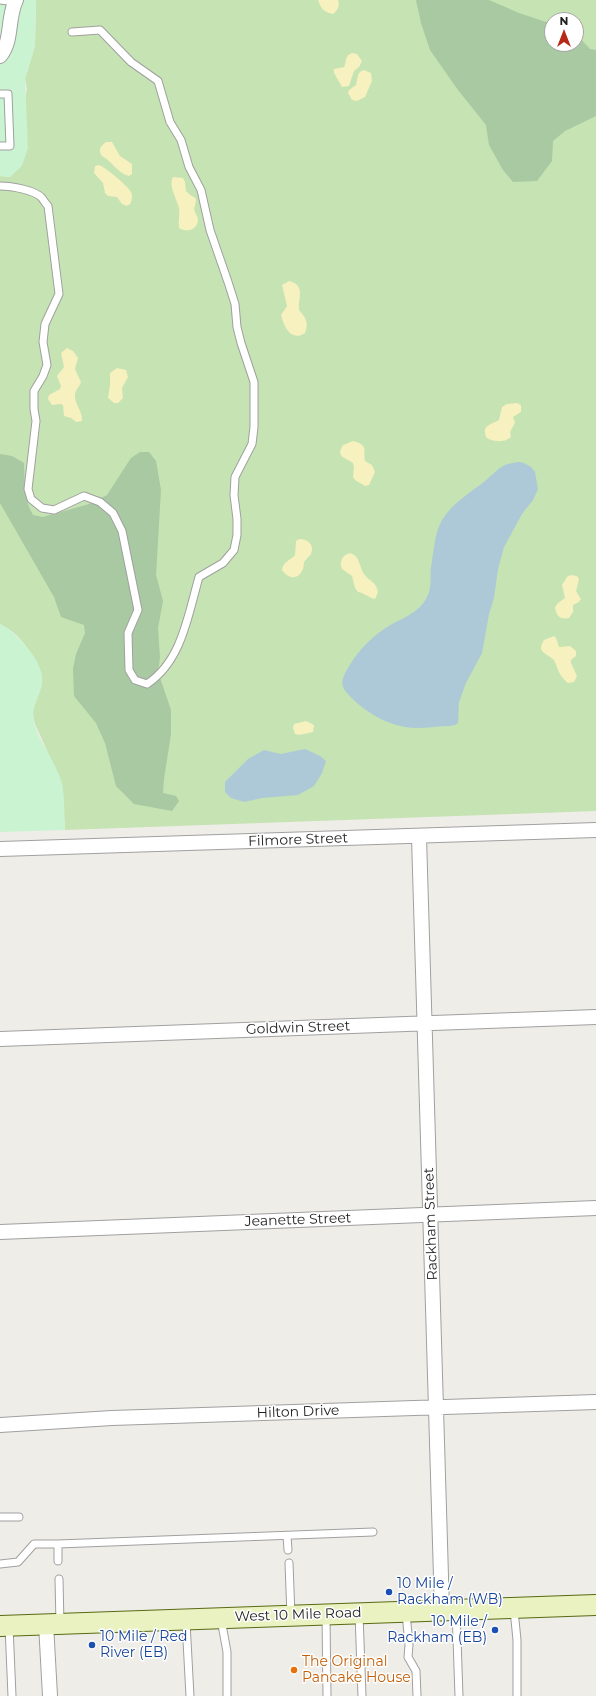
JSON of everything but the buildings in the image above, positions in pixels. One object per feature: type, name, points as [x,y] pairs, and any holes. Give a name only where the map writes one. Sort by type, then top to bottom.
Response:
[{"type":"main road","name":"West 10 Mile Road","points":[[5,1626],[596,1605]]},
{"type":"street","points":[[0,56],[8,42],[10,20],[16,1]]},
{"type":"street","name":"Filmore Street","points":[[0,849],[419,837],[596,830]]},
{"type":"street","name":"Rackham Street","points":[[419,837],[436,1407],[449,1610]]},
{"type":"street","name":"Goldwin Street","points":[[0,1039],[596,1017]]},
{"type":"street","name":"Jeanette Street","points":[[0,1232],[596,1208]]},
{"type":"street","name":"Hilton Drive","points":[[0,1426],[112,1418],[596,1402]]},
{"type":"street","points":[[50,1696],[53,1624]]},
{"type":"lane","points":[[0,0],[16,1]]},
{"type":"lane","points":[[0,186],[8,186],[42,197],[48,206],[59,294],[45,324],[43,342],[47,365],[43,376],[34,391],[36,421],[28,489],[31,499],[42,508],[54,510],[84,496],[100,502],[113,513],[122,531],[138,610],[128,633],[129,670],[135,680],[147,684],[159,676],[183,636],[199,578],[223,563],[234,550],[237,535],[234,495],[235,477],[252,444],[254,427],[254,382],[237,327],[235,304],[210,230],[201,190],[189,167],[181,140],[170,122],[158,81],[131,62],[100,30],[72,32]]},
{"type":"lane","points":[[0,94],[8,94],[10,146],[0,146]]},
{"type":"lane","points":[[0,1517],[19,1516]]},
{"type":"lane","points":[[0,1564],[18,1562],[34,1544],[373,1532]]},
{"type":"lane","points":[[287,1536],[288,1550]]},
{"type":"lane","points":[[58,1544],[58,1561]]},
{"type":"lane","points":[[289,1563],[291,1616]]},
{"type":"lane","points":[[53,1624],[59,1579]]},
{"type":"lane","points":[[514,1608],[517,1640],[517,1696]]},
{"type":"lane","points":[[449,1610],[460,1696]]},
{"type":"lane","points":[[406,1612],[409,1644],[408,1657],[416,1671],[418,1696]]},
{"type":"lane","points":[[359,1613],[362,1696]]},
{"type":"lane","points":[[326,1614],[327,1696]]},
{"type":"lane","points":[[221,1618],[226,1652],[227,1696]]},
{"type":"lane","points":[[186,1619],[190,1696]]},
{"type":"lane","points":[[5,1626],[12,1696]]},
{"type":"green space","points":[[0,0],[36,0],[35,46],[25,79],[28,148],[22,166],[10,177],[0,176]]},
{"type":"green space","points":[[36,0],[596,0],[596,811],[65,830],[62,784],[35,724],[32,711],[42,682],[35,664],[23,642],[17,635],[0,624],[0,176],[10,177],[27,89],[25,79],[35,46]]},
{"type":"green space","points":[[416,0],[489,0],[519,13],[544,21],[544,52],[584,52],[584,43],[590,49],[596,50],[596,116],[565,131],[553,141],[552,161],[537,181],[513,182],[503,170],[489,145],[486,125],[458,90],[430,50],[421,23]]},
{"type":"green space","points":[[140,452],[149,452],[156,461],[161,490],[156,575],[163,601],[158,628],[160,658],[158,672],[171,710],[171,734],[163,793],[176,796],[179,801],[172,811],[134,804],[116,786],[105,743],[96,723],[74,696],[73,669],[76,654],[85,633],[84,625],[61,617],[54,597],[0,503],[0,454],[12,456],[24,463],[25,490],[30,509],[33,515],[43,517],[89,504],[107,495],[131,458]]},
{"type":"green space","points":[[0,624],[22,641],[40,667],[42,684],[34,707],[33,717],[36,730],[60,776],[63,789],[65,830],[0,832]]},
{"type":"sand","points":[[318,0],[338,0],[338,8],[333,14],[327,12],[320,6]]},
{"type":"sand","points":[[352,53],[357,54],[362,61],[359,67],[354,71],[349,86],[342,87],[334,73],[334,69],[344,67],[347,57]]},
{"type":"sand","points":[[364,70],[371,73],[372,81],[365,97],[357,101],[352,100],[348,93],[349,90],[356,85],[358,74]]},
{"type":"sand","points":[[106,142],[112,142],[120,156],[132,164],[132,174],[129,176],[125,175],[102,156],[100,149]]},
{"type":"sand","points":[[99,165],[111,173],[129,189],[132,194],[130,204],[127,206],[122,204],[117,197],[108,196],[105,193],[103,183],[94,173],[95,166]]},
{"type":"sand","points":[[173,177],[183,178],[186,191],[196,199],[194,209],[198,223],[192,230],[182,230],[179,228],[179,208],[172,188]]},
{"type":"sand","points":[[289,281],[298,286],[300,292],[299,310],[307,323],[305,333],[296,336],[292,335],[286,329],[281,315],[287,306],[282,285]]},
{"type":"sand","points":[[67,348],[73,351],[78,358],[75,369],[81,382],[75,394],[75,398],[82,421],[76,422],[71,418],[64,416],[63,405],[52,405],[48,399],[49,395],[60,389],[61,386],[57,376],[64,367],[61,353]]},
{"type":"sand","points":[[117,368],[126,370],[128,377],[122,388],[123,398],[118,403],[114,403],[108,398],[110,373]]},
{"type":"sand","points":[[517,403],[521,405],[521,412],[513,417],[515,423],[510,432],[511,437],[498,441],[488,439],[486,437],[485,430],[490,424],[499,420],[502,407],[507,404]]},
{"type":"sand","points":[[353,441],[363,446],[365,451],[365,461],[372,465],[375,472],[369,485],[365,486],[355,480],[353,477],[353,463],[341,456],[340,451],[343,445]]},
{"type":"sand","points":[[299,539],[308,541],[311,545],[312,551],[304,562],[300,574],[290,577],[282,570],[285,563],[295,555],[296,541]]},
{"type":"sand","points":[[350,553],[356,556],[366,577],[376,586],[378,592],[375,599],[358,592],[355,588],[352,576],[342,569],[342,559],[345,555]]},
{"type":"sand","points":[[571,575],[577,576],[579,579],[576,591],[581,599],[573,605],[573,612],[569,618],[561,618],[557,615],[555,607],[565,598],[562,585],[567,577]]},
{"type":"sand","points":[[554,636],[559,647],[570,646],[576,651],[576,656],[571,660],[577,676],[574,682],[568,683],[562,677],[554,660],[542,650],[541,647],[544,640]]},
{"type":"sand","points":[[306,721],[314,725],[313,732],[299,735],[295,734],[293,728],[294,724]]},
{"type":"water","points":[[519,462],[531,467],[535,472],[538,489],[533,500],[522,514],[504,547],[498,569],[494,598],[489,614],[482,653],[466,683],[459,702],[458,723],[450,726],[409,728],[385,721],[370,713],[347,693],[342,684],[342,680],[351,663],[358,653],[374,637],[384,629],[414,612],[427,597],[430,590],[431,567],[436,537],[439,525],[446,514],[461,499],[500,468],[507,464]]},
{"type":"water","points":[[305,749],[320,756],[326,761],[322,773],[314,786],[298,795],[262,798],[244,802],[231,798],[225,792],[225,782],[248,759],[264,750],[281,754]]},
{"type":"place","name":"10 Mile / Rackham (WB)","points":[[389,1592]]},
{"type":"place","name":"10 Mile / Rackham (EB)","points":[[495,1630]]},
{"type":"place","name":"10 Mile / Red River (EB)","points":[[92,1645]]},
{"type":"place","name":"The Original Pancake House","points":[[294,1670]]}]
